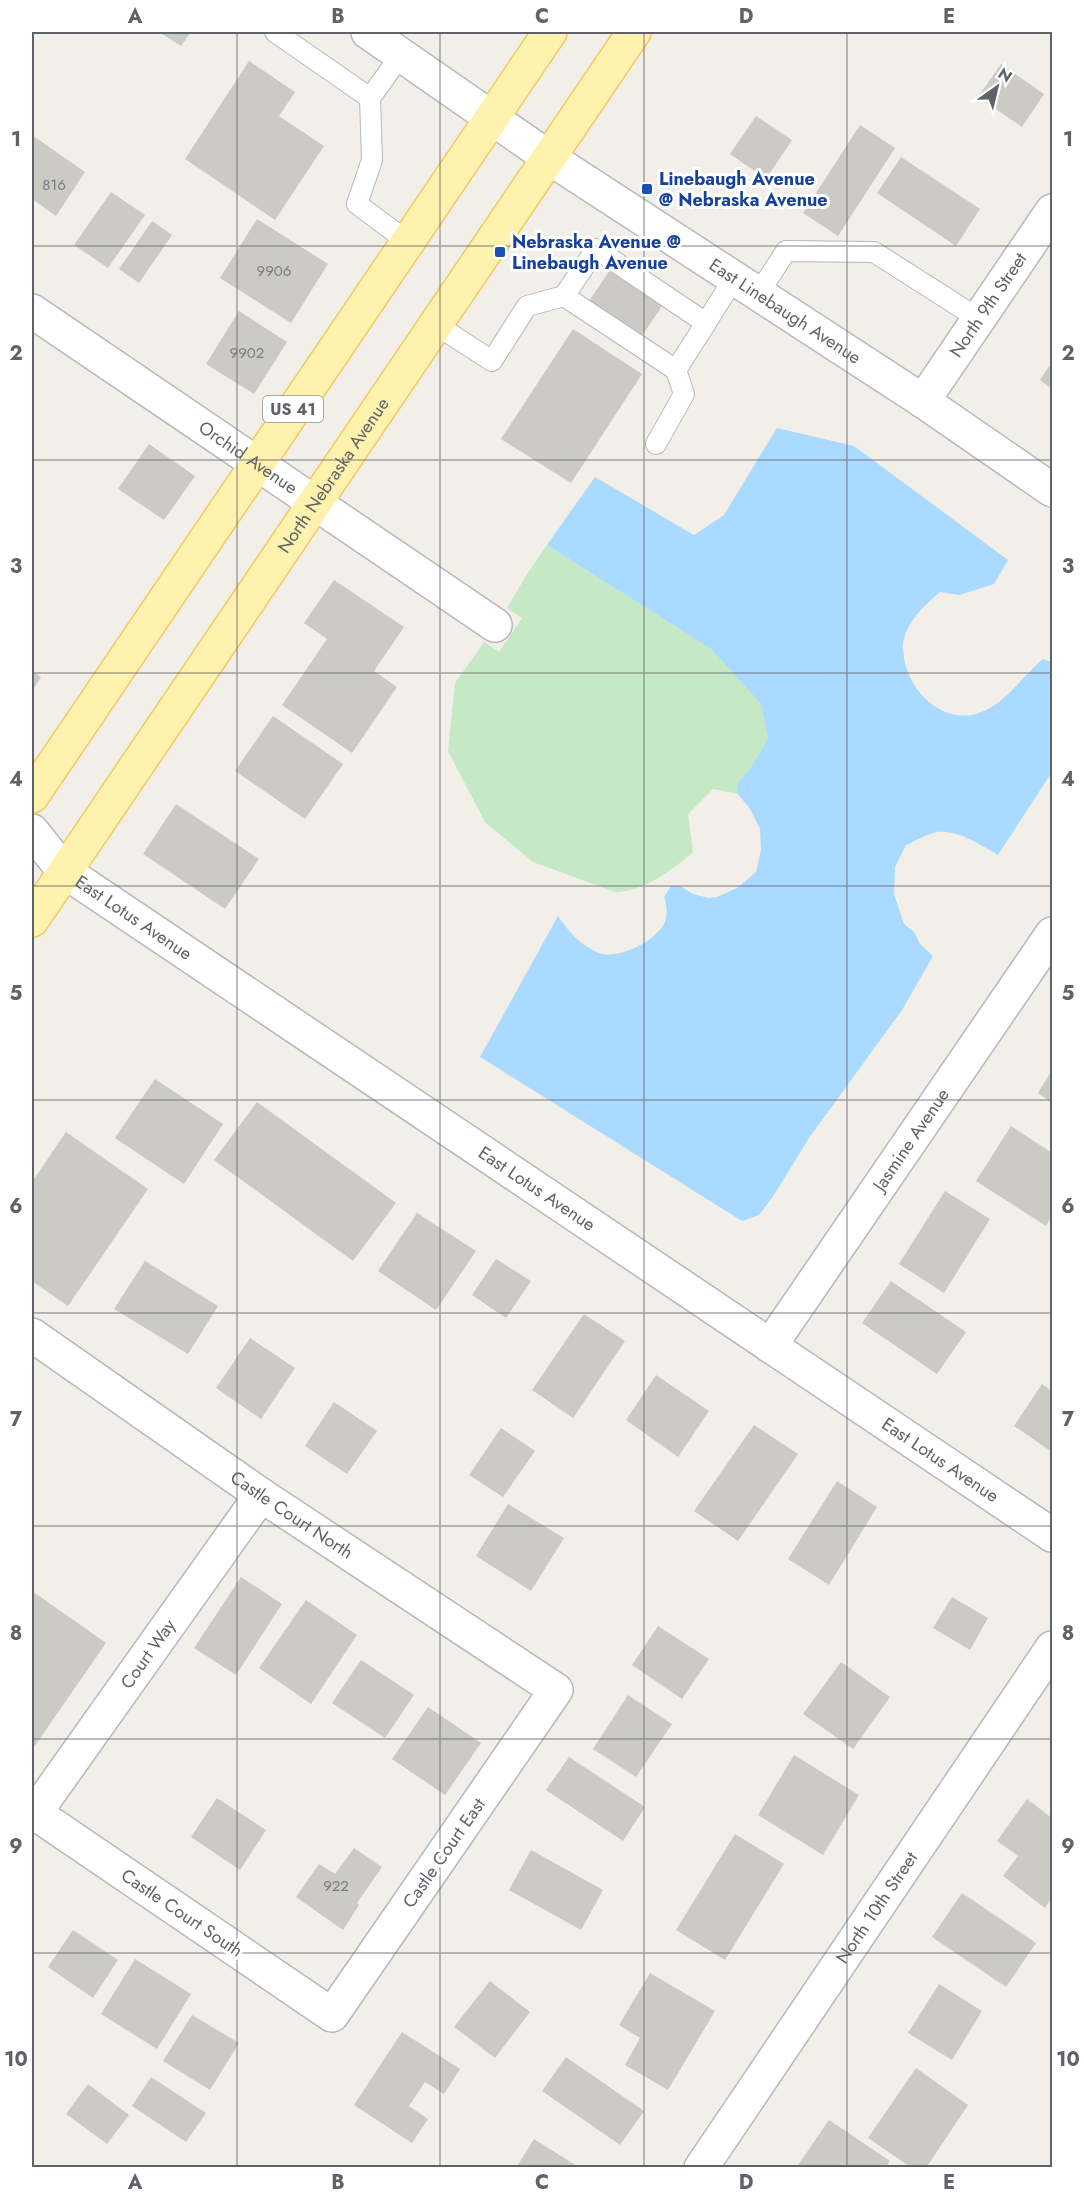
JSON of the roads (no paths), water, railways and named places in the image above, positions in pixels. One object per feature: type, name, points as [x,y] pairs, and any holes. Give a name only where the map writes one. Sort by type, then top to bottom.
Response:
[{"type":"main road","name":"US 41","points":[[32,796],[550,32]]},
{"type":"main road","name":"North Nebraska Avenue","points":[[32,920],[634,32]]},
{"type":"street","name":"East Linebaugh Avenue","points":[[369,32],[548,158],[923,401],[1053,490]]},
{"type":"street","name":"North 9th Street","points":[[923,401],[1053,211]]},
{"type":"street","name":"Orchid Avenue","points":[[32,311],[495,625]]},
{"type":"street","name":"East Lotus Avenue","points":[[32,831],[64,872],[1053,1535]]},
{"type":"street","name":"Jasmine Avenue","points":[[770,1346],[1053,934]]},
{"type":"street","name":"Castle Court North","points":[[32,1335],[261,1495],[556,1690]]},
{"type":"street","name":"Court Way","points":[[33,1812],[261,1495]]},
{"type":"street","name":"North 10th Street","points":[[701,2168],[1053,1648]]},
{"type":"street","name":"Castle Court East","points":[[332,2015],[556,1690]]},
{"type":"street","name":"Castle Court South","points":[[33,1812],[332,2015]]},
{"type":"lane","points":[[275,32],[370,98]]},
{"type":"lane","points":[[401,55],[370,98],[372,160],[357,204],[408,242]]},
{"type":"lane","points":[[435,324],[492,361],[527,306],[564,296],[596,249],[706,323]]},
{"type":"lane","points":[[676,370],[706,323],[786,251],[874,252],[979,319]]},
{"type":"lane","points":[[564,296],[676,370],[684,394],[656,444]]},
{"type":"water","points":[[777,428],[854,446],[1008,560],[994,584],[959,595],[940,592],[928,603],[908,629],[903,646],[904,658],[912,682],[928,701],[950,714],[963,715],[976,714],[996,705],[1043,659],[1052,662],[1052,772],[998,855],[969,839],[945,832],[933,833],[906,845],[895,867],[894,894],[904,924],[914,932],[920,944],[933,956],[902,1010],[809,1138],[772,1198],[759,1215],[742,1221],[480,1057],[558,916],[571,933],[586,946],[599,953],[607,955],[625,952],[644,943],[664,924],[666,907],[664,897],[671,886],[680,886],[693,894],[709,898],[717,897],[737,888],[756,872],[761,850],[760,829],[750,809],[738,794],[737,783],[750,768],[768,739],[761,704],[711,649],[547,545],[595,477],[694,535],[724,515]]},
{"type":"place","name":"Linebaugh Avenue @ Nebraska Avenue","points":[[647,189]]},
{"type":"place","name":"Nebraska Avenue @ Linebaugh Avenue","points":[[500,252]]}]
